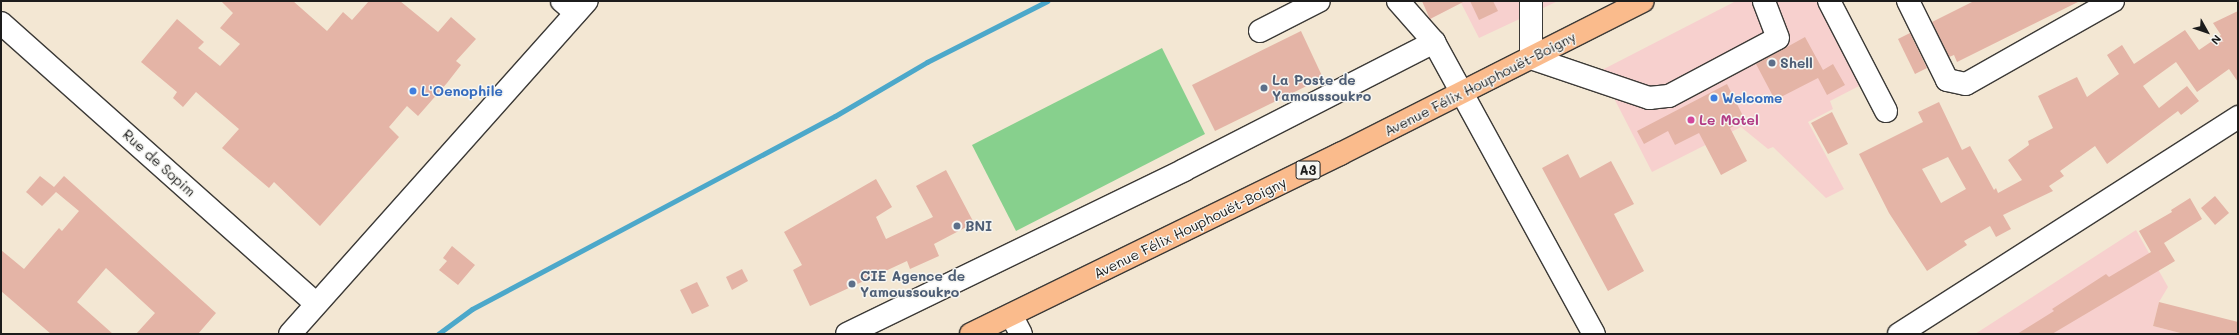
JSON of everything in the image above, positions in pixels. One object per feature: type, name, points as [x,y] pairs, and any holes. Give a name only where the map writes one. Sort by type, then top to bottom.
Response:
[{"type":"highway","name":"Avenue Félix Houphouët-Boigny","points":[[971,334],[1016,325],[1464,92],[1643,1]]},
{"type":"street","points":[[1260,31],[1319,1]]},
{"type":"street","points":[[1398,1],[1434,42],[1464,92],[1594,334]]},
{"type":"street","points":[[1531,1],[1531,58],[1649,98],[1668,96],[1778,38],[1764,1]]},
{"type":"street","points":[[1908,1],[1947,80],[1955,84],[1966,84],[2113,1]]},
{"type":"street","points":[[1834,2],[1886,111]]},
{"type":"street","points":[[290,334],[575,5]]},
{"type":"street","name":"Rue de Sopim","points":[[1,23],[316,304]]},
{"type":"street","points":[[847,334],[1177,174],[1434,42]]},
{"type":"street","points":[[1899,334],[2238,117]]},
{"type":"shaded area","points":[[1422,1],[1558,1],[1479,38],[1461,3],[1430,19]]},
{"type":"shaded area","points":[[1736,1],[1818,1],[1861,85],[1830,101],[1833,109],[1808,122],[1844,189],[1826,198],[1773,147],[1768,149],[1741,127],[1652,172],[1600,71]]},
{"type":"shaded area","points":[[2136,230],[2168,287],[2159,302],[2153,326],[2184,334],[1975,334]]},
{"type":"green space","points":[[1162,48],[1205,134],[1016,231],[972,145]]},
{"type":"building","points":[[221,1],[293,1],[327,31],[343,12],[352,20],[369,1],[400,1],[438,32],[451,17],[476,39],[456,61],[461,65],[418,116],[407,106],[389,127],[399,137],[320,226],[274,182],[269,188],[222,148],[239,129],[196,92],[183,107],[173,98],[177,92],[141,62],[177,19],[204,42],[198,48],[220,66],[240,44],[220,28],[233,13]]},
{"type":"building","points":[[1422,1],[1465,1],[1430,19]]},
{"type":"building","points":[[1470,1],[1493,1],[1498,11],[1479,20]]},
{"type":"building","points":[[1974,1],[2080,1],[1957,62],[1954,55],[1949,57],[1932,22]]},
{"type":"building","points":[[2238,11],[2238,82],[2229,69],[2197,92],[2176,62],[2143,86],[2159,108],[2187,86],[2199,101],[2181,115],[2178,111],[2107,164],[2095,146],[2060,171],[2064,176],[2049,186],[2053,191],[2003,215],[2011,229],[1996,237],[1990,226],[1964,241],[1967,245],[1927,271],[1889,213],[1859,154],[1923,122],[1918,112],[1939,102],[1962,150],[1970,146],[1994,190],[1996,188],[1998,193],[2022,180],[2008,160],[2029,145],[2028,141],[2053,128],[2038,96],[2077,77],[2087,97],[2119,74],[2107,55],[2122,45],[2134,64],[2185,30],[2199,50],[2221,35],[2213,23]],"holes":[[[1948,157],[1966,189],[1941,203],[1922,169]]]},
{"type":"building","points":[[1301,31],[1323,78],[1215,131],[1192,85]]},
{"type":"building","points":[[1910,33],[1927,68],[1915,74],[1898,39]]},
{"type":"building","points":[[1805,37],[1823,70],[1833,64],[1845,85],[1827,95],[1818,78],[1775,100],[1756,64]]},
{"type":"building","points":[[1727,84],[1745,120],[1730,128],[1747,161],[1721,175],[1699,133],[1675,145],[1668,131],[1644,144],[1637,131]]},
{"type":"building","points":[[1832,112],[1848,144],[1828,154],[1811,123]]},
{"type":"building","points":[[1568,154],[1580,178],[1611,161],[1634,204],[1614,214],[1644,271],[1608,291],[1542,168]]},
{"type":"building","points":[[946,170],[974,223],[934,244],[939,256],[910,269],[907,261],[810,306],[793,270],[802,265],[784,232],[876,179],[892,207],[876,217],[886,239],[933,217],[916,186]]},
{"type":"building","points":[[40,176],[54,187],[64,176],[216,313],[198,334],[136,334],[155,313],[106,268],[77,302],[113,334],[51,334],[1,291],[1,250],[24,269],[59,228],[62,231],[79,211],[56,192],[42,206],[26,192]]},
{"type":"building","points":[[2215,196],[2229,213],[2215,225],[2201,208]]},
{"type":"building","points":[[2190,198],[2202,219],[2164,243],[2175,261],[2052,334],[2017,334],[2054,311],[2052,309],[2106,274],[2109,277],[2151,252],[2139,231],[2172,212],[2171,210]]},
{"type":"building","points":[[452,246],[475,265],[458,285],[439,270],[447,261],[443,258]]},
{"type":"building","points":[[742,269],[748,281],[732,290],[726,277]]},
{"type":"building","points":[[697,282],[709,306],[692,314],[680,290]]},
{"type":"building","points":[[2159,302],[2238,322],[2238,334],[2184,334],[2153,326]]},
{"type":"waterway","points":[[438,334],[472,309],[835,116],[927,62],[1047,1]]},
{"type":"place","name":"Shell","points":[[1772,63]]},
{"type":"place","name":"La Poste de Yamoussoukro","points":[[1264,88]]},
{"type":"place","name":"L'Oenophile","points":[[413,91]]},
{"type":"place","name":"Welcome","points":[[1714,98]]},
{"type":"place","name":"Le Motel","points":[[1691,120]]},
{"type":"place","name":"BNI","points":[[957,226]]},
{"type":"place","name":"CIE Agence de Yamoussoukro","points":[[852,284]]}]
